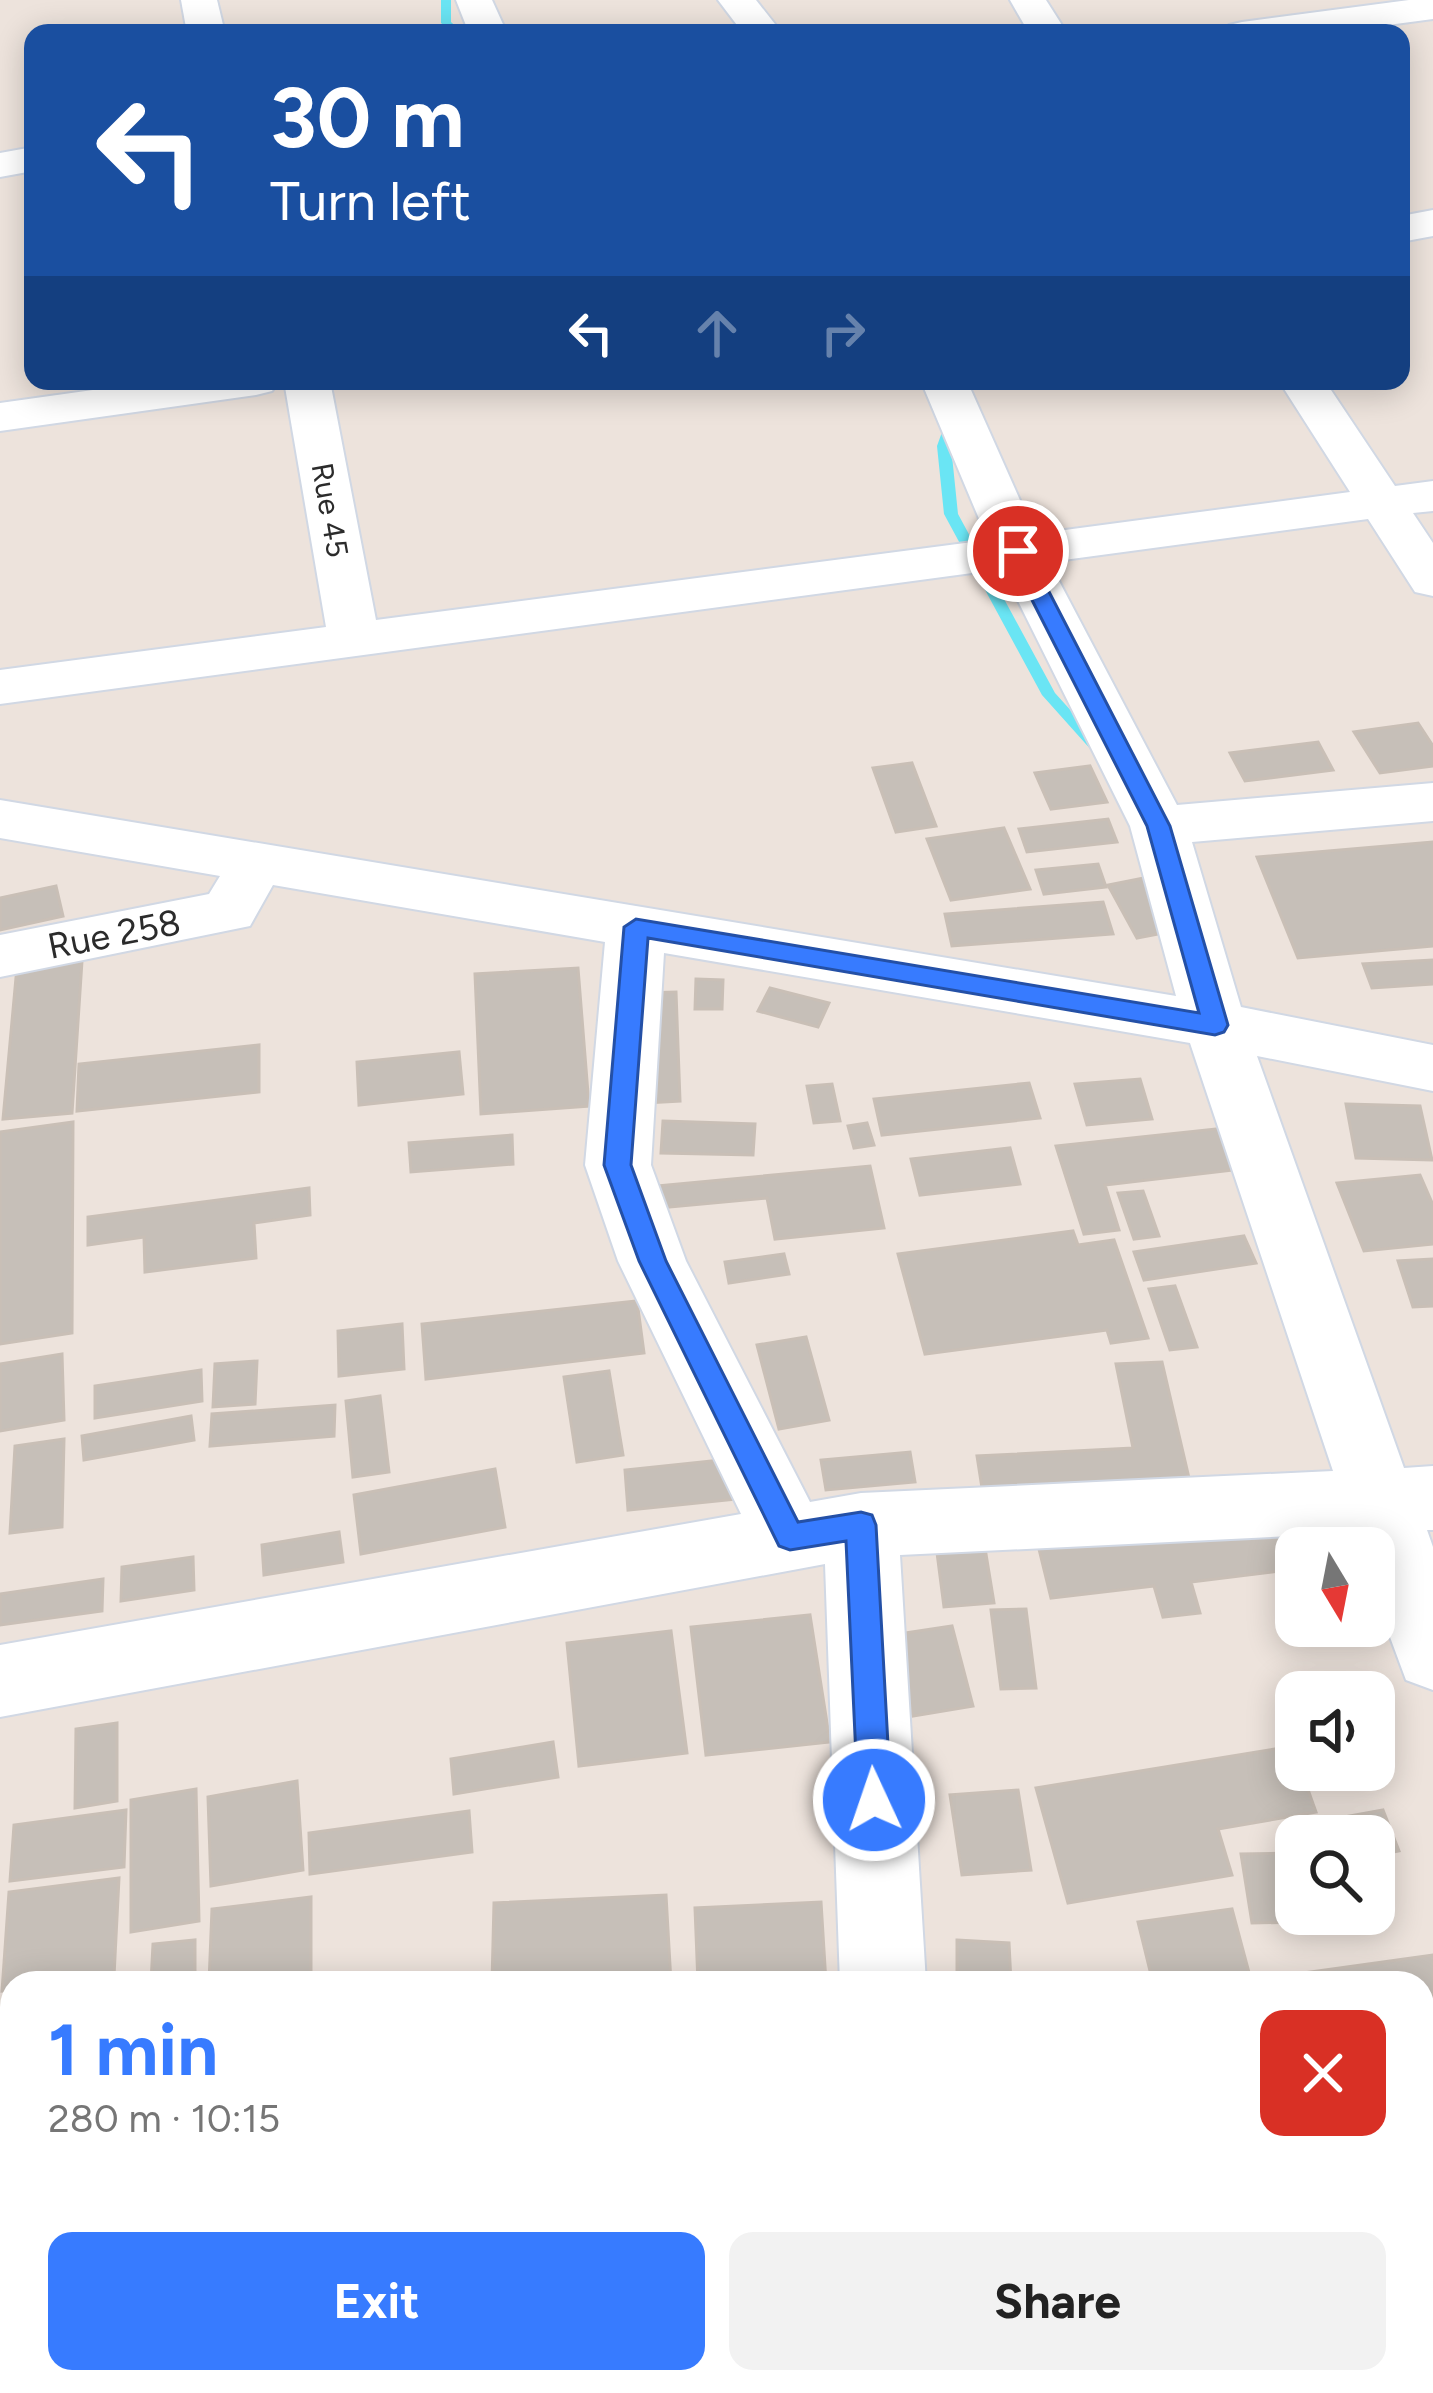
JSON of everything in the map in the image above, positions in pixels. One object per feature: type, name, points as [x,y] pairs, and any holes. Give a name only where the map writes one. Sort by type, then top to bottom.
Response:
[{"type":"street","points":[[736,0],[756,24]]},
{"type":"street","points":[[1311,24],[1433,8]]},
{"type":"street","points":[[0,417],[192,390]]},
{"type":"street","name":"Rue 45","points":[[309,390],[354,640]]},
{"type":"street","points":[[948,390],[1018,551],[1159,826],[1215,1025],[1405,1498],[1433,1655]]},
{"type":"street","points":[[1308,390],[1433,581]]},
{"type":"street","points":[[0,687],[1433,496]]},
{"type":"street","points":[[1159,826],[1433,802]]},
{"type":"street","points":[[0,820],[242,887],[636,927],[1215,1025],[1433,1068]]},
{"type":"street","name":"Rue 258","points":[[0,956],[242,887]]},
{"type":"street","points":[[636,927],[618,1165],[652,1261],[825,1531],[882,1971]]},
{"type":"street","points":[[0,1681],[825,1531],[1405,1498]]},
{"type":"building","points":[[1418,723],[1433,746],[1433,766],[1380,773],[1354,732]]},
{"type":"building","points":[[1318,742],[1333,770],[1245,781],[1230,753]]},
{"type":"building","points":[[912,763],[936,826],[896,832],[873,768]]},
{"type":"building","points":[[1090,766],[1107,802],[1051,809],[1035,773]]},
{"type":"building","points":[[1108,819],[1117,842],[1027,852],[1019,829]]},
{"type":"building","points":[[1004,828],[1030,889],[951,900],[927,839]]},
{"type":"building","points":[[1433,842],[1433,946],[1298,958],[1257,857]]},
{"type":"building","points":[[1098,864],[1106,887],[1044,894],[1036,870]]},
{"type":"building","points":[[1144,878],[1174,931],[1137,938],[1108,885]]},
{"type":"building","points":[[56,886],[63,916],[0,930],[0,898]]},
{"type":"building","points":[[1103,902],[1113,934],[952,946],[945,914]]},
{"type":"building","points":[[1433,960],[1433,984],[1372,988],[1363,964]]},
{"type":"building","points":[[82,961],[72,1113],[3,1119],[17,967]]},
{"type":"building","points":[[578,968],[589,1106],[481,1114],[475,974]]},
{"type":"building","points":[[696,979],[723,980],[722,1009],[695,1009]]},
{"type":"building","points":[[770,988],[829,1003],[818,1027],[758,1011]]},
{"type":"building","points":[[676,992],[680,1101],[646,1103],[643,993]]},
{"type":"building","points":[[259,1045],[259,1092],[77,1111],[79,1064]]},
{"type":"building","points":[[459,1052],[463,1094],[359,1105],[357,1062]]},
{"type":"building","points":[[1140,1079],[1152,1119],[1087,1125],[1075,1084]]},
{"type":"building","points":[[1029,1083],[1040,1118],[882,1135],[874,1099]]},
{"type":"building","points":[[832,1084],[840,1121],[814,1123],[807,1086]]},
{"type":"building","points":[[1346,1104],[1420,1106],[1432,1160],[1356,1158]]},
{"type":"building","points":[[663,1121],[755,1124],[753,1155],[661,1153]]},
{"type":"building","points":[[73,1122],[72,1333],[0,1344],[0,1132]]},
{"type":"building","points":[[867,1123],[874,1145],[854,1148],[848,1126]]},
{"type":"building","points":[[1234,1127],[1250,1168],[1105,1185],[1119,1230],[1084,1234],[1056,1146]]},
{"type":"building","points":[[512,1135],[513,1164],[411,1172],[409,1143]]},
{"type":"building","points":[[1010,1148],[1020,1184],[920,1195],[911,1159]]},
{"type":"building","points":[[870,1166],[884,1228],[775,1239],[767,1198],[660,1208],[656,1186]]},
{"type":"building","points":[[1420,1175],[1433,1205],[1433,1244],[1364,1251],[1337,1183]]},
{"type":"building","points":[[309,1188],[310,1215],[254,1223],[256,1258],[145,1272],[144,1237],[88,1245],[88,1217]]},
{"type":"building","points":[[1143,1191],[1159,1236],[1134,1239],[1118,1193]]},
{"type":"building","points":[[1073,1231],[1078,1245],[1114,1240],[1148,1338],[1111,1343],[1107,1330],[925,1354],[898,1254]]},
{"type":"building","points":[[1244,1236],[1256,1263],[1144,1280],[1134,1252]]},
{"type":"building","points":[[784,1254],[789,1274],[729,1283],[725,1262]]},
{"type":"building","points":[[1433,1259],[1433,1306],[1413,1307],[1398,1261]]},
{"type":"building","points":[[1175,1286],[1197,1347],[1170,1350],[1149,1289]]},
{"type":"building","points":[[637,1301],[644,1353],[426,1379],[422,1324]]},
{"type":"building","points":[[402,1324],[404,1369],[339,1376],[338,1331]]},
{"type":"building","points":[[806,1337],[829,1420],[779,1429],[757,1345]]},
{"type":"building","points":[[62,1354],[64,1420],[0,1431],[0,1364]]},
{"type":"building","points":[[257,1361],[255,1404],[213,1407],[215,1364]]},
{"type":"building","points":[[1162,1362],[1189,1478],[982,1488],[977,1456],[1133,1448],[1116,1364]]},
{"type":"building","points":[[201,1370],[202,1401],[95,1418],[95,1386]]},
{"type":"building","points":[[609,1371],[623,1455],[577,1462],[564,1377]]},
{"type":"building","points":[[380,1396],[389,1472],[353,1477],[346,1401]]},
{"type":"building","points":[[335,1405],[334,1436],[210,1446],[212,1414]]},
{"type":"building","points":[[191,1416],[194,1440],[84,1460],[82,1436]]},
{"type":"building","points":[[64,1439],[62,1527],[10,1533],[15,1446]]},
{"type":"building","points":[[910,1452],[915,1482],[826,1490],[821,1460]]},
{"type":"building","points":[[741,1458],[747,1498],[628,1510],[625,1470]]},
{"type":"building","points":[[495,1469],[505,1527],[361,1554],[354,1495]]},
{"type":"building","points":[[1289,1519],[1292,1527],[1275,1527],[1275,1572],[1191,1582],[1200,1613],[1163,1617],[1154,1586],[1051,1598],[1039,1549]]},
{"type":"building","points":[[339,1532],[343,1562],[264,1575],[262,1545]]},
{"type":"building","points":[[984,1542],[994,1603],[944,1607],[936,1545]]},
{"type":"building","points":[[193,1557],[194,1590],[121,1601],[122,1567]]},
{"type":"building","points":[[103,1579],[102,1611],[0,1625],[0,1594]]},
{"type":"building","points":[[1026,1609],[1036,1688],[1001,1689],[991,1610]]},
{"type":"building","points":[[810,1615],[830,1742],[706,1755],[691,1627]]},
{"type":"building","points":[[952,1626],[973,1706],[913,1716],[892,1635]]},
{"type":"building","points":[[671,1631],[687,1753],[579,1766],[567,1643]]},
{"type":"building","points":[[117,1723],[117,1801],[75,1808],[76,1729]]},
{"type":"building","points":[[553,1742],[558,1777],[454,1794],[451,1759]]},
{"type":"building","points":[[1275,1749],[1275,1791],[1308,1791],[1316,1812],[1275,1815],[1275,1819],[1218,1829],[1232,1875],[1068,1903],[1036,1788]]},
{"type":"building","points":[[297,1781],[303,1870],[211,1886],[208,1797]]},
{"type":"building","points":[[196,1789],[199,1921],[131,1932],[131,1800]]},
{"type":"building","points":[[1018,1790],[1031,1870],[962,1875],[950,1795]]},
{"type":"building","points":[[126,1810],[124,1867],[10,1881],[14,1825]]},
{"type":"building","points":[[469,1811],[472,1852],[310,1874],[309,1833]]},
{"type":"building","points":[[1275,1853],[1275,1923],[1252,1923],[1241,1854]]},
{"type":"building","points":[[119,1878],[114,1971],[3,1971],[9,1892]]},
{"type":"building","points":[[666,1895],[670,1971],[492,1971],[494,1903]]},
{"type":"building","points":[[311,1897],[311,1971],[209,1971],[212,1909]]},
{"type":"building","points":[[821,1902],[825,1971],[698,1971],[695,1908]]},
{"type":"building","points":[[1232,1909],[1249,1971],[1150,1971],[1138,1922]]},
{"type":"building","points":[[195,1940],[195,1971],[152,1971],[153,1944]]},
{"type":"building","points":[[957,1940],[1009,1943],[1010,1971],[957,1971]]},
{"type":"building","points":[[1433,1955],[1433,1971],[1318,1971]]},
{"type":"waterway","points":[[446,0],[447,24]]},
{"type":"waterway","points":[[932,390],[952,421],[944,446],[951,514],[1049,695],[1098,749]]},
{"type":"route","points":[[874,1800],[861,1525],[790,1537],[652,1261],[618,1165],[636,927],[1215,1025],[1159,826],[1018,551]]}]
